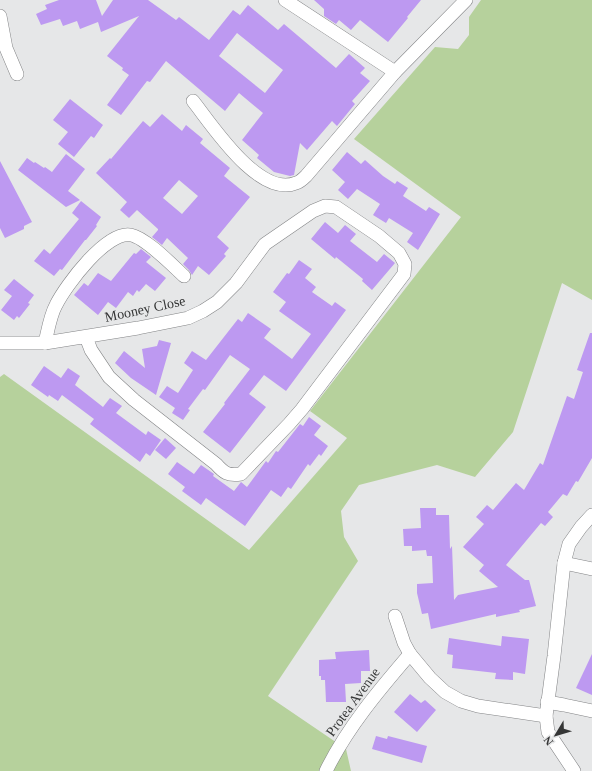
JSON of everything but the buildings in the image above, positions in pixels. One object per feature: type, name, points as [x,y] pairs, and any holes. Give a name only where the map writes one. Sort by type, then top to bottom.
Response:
[{"type":"street","points":[[285,0],[395,72]]},
{"type":"street","points":[[193,101],[243,163],[265,179],[277,184],[288,186],[297,183],[306,176],[395,72],[466,0]]},
{"type":"street","points":[[0,16],[6,48],[17,74]]},
{"type":"street","name":"Mooney Close","points":[[0,343],[46,343],[188,318],[203,311],[216,302],[236,283],[265,244],[313,211],[325,206],[336,208],[379,236],[399,254],[405,264],[404,274],[302,408],[284,430],[241,474],[233,475],[225,473],[216,464],[134,400],[110,377],[91,350],[86,337]]},
{"type":"street","points":[[46,343],[52,315],[63,293],[88,262],[110,240],[120,235],[131,235],[144,241],[184,276]]},
{"type":"street","points":[[574,771],[548,732],[546,716],[564,563],[570,544],[592,515]]},
{"type":"street","points":[[564,563],[592,569]]},
{"type":"street","points":[[395,616],[404,643],[410,654],[430,678],[445,692],[461,701],[478,706],[546,716]]},
{"type":"street","name":"Protea Avenue","points":[[326,771],[360,716],[410,654]]},
{"type":"street","points":[[547,702],[592,711]]},
{"type":"green space","points":[[481,0],[592,0],[592,300],[562,283],[513,432],[475,477],[437,465],[359,485],[341,511],[344,537],[358,561],[268,696],[346,749],[351,771],[0,771],[0,377],[4,374],[249,550],[347,438],[310,411],[461,217],[354,139],[435,47],[458,49],[469,35],[469,17]]}]
